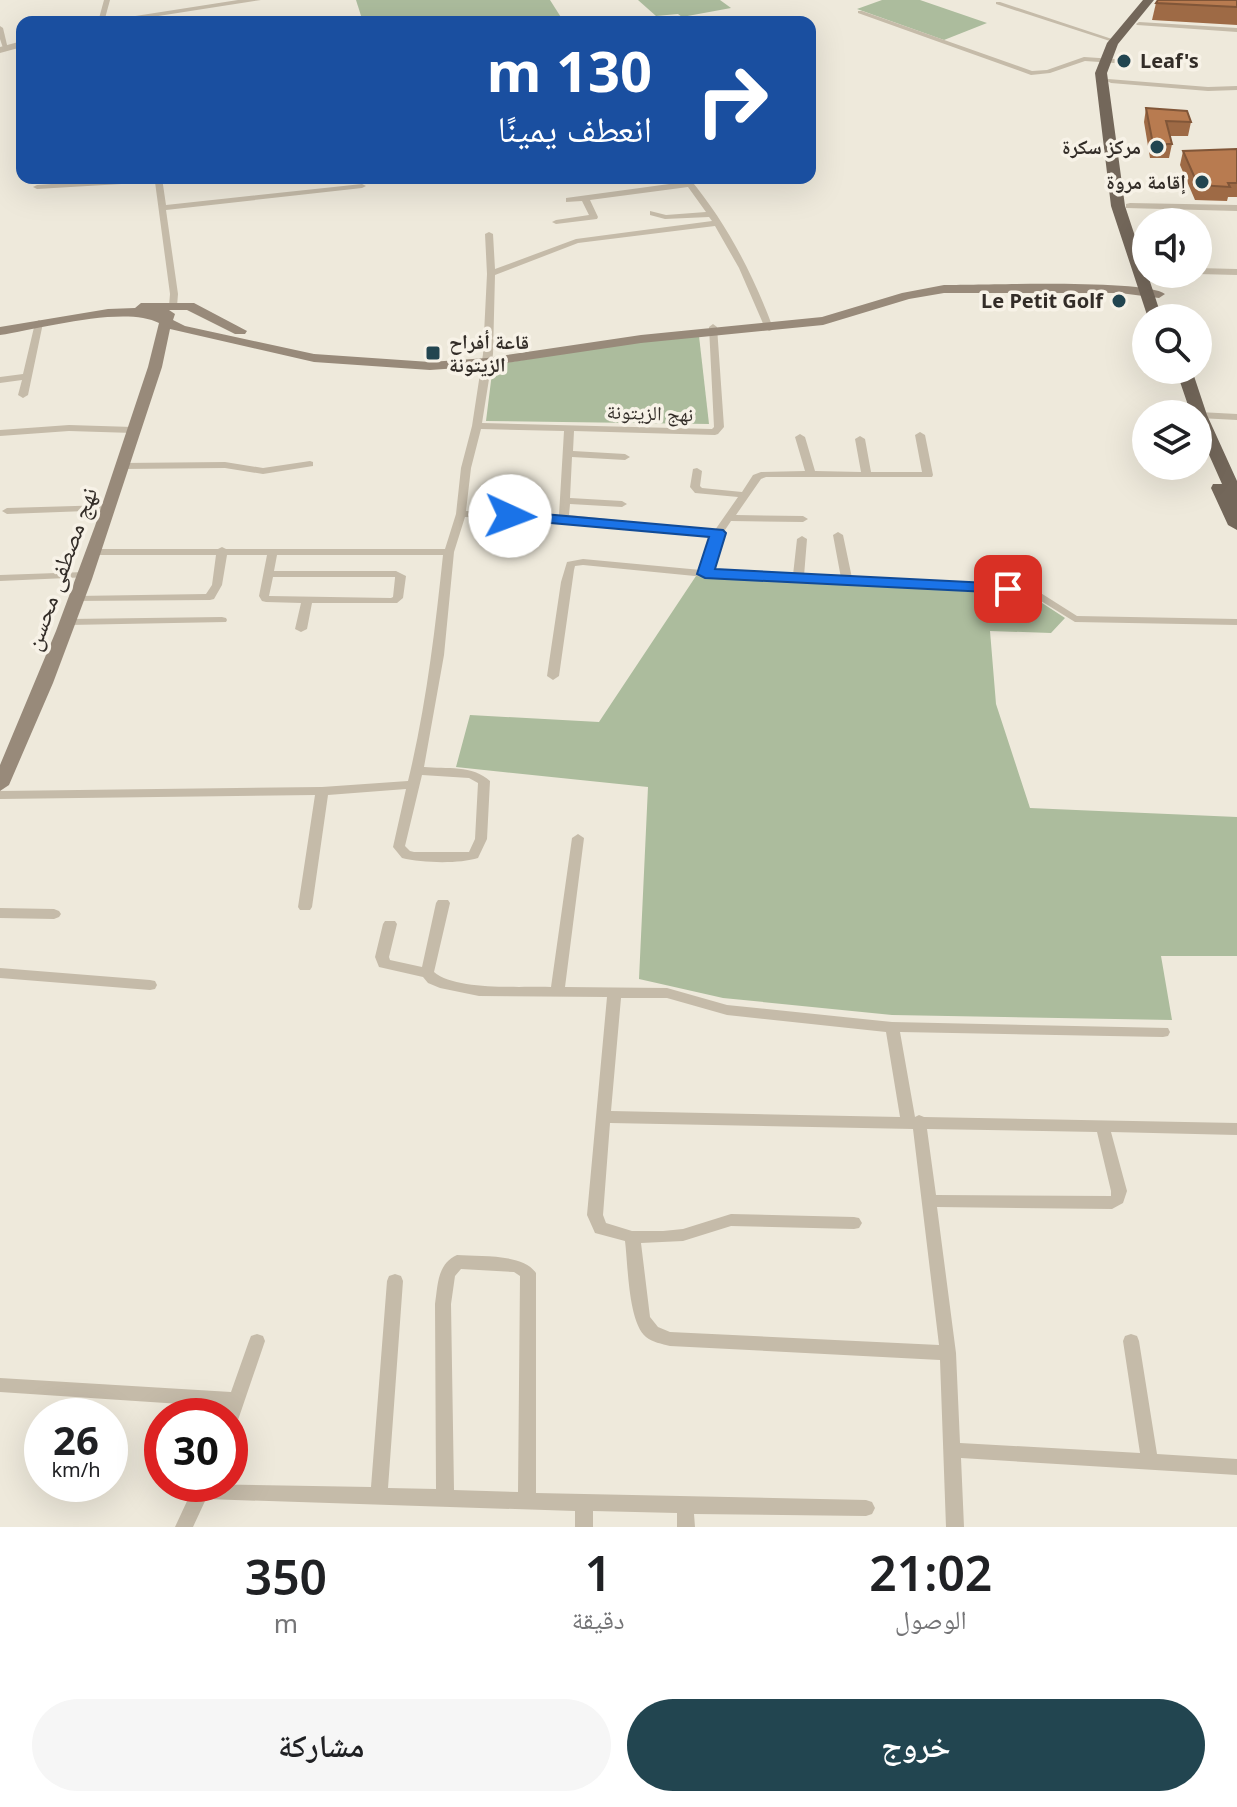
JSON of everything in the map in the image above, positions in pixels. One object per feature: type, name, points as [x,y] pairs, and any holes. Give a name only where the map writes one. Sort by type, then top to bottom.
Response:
[{"type":"main road","points":[[1132,212],[1109,60],[1115,41],[1149,0]]},
{"type":"main road","points":[[1132,239],[1118,206],[1101,73],[1121,43],[1159,0]]},
{"type":"main road","points":[[0,329],[129,312],[148,313],[189,330],[329,360],[430,366],[714,329],[838,318],[929,290],[1136,288]]},
{"type":"main road","name":"نهج مصطفى محسن","points":[[0,785],[35,710],[69,622],[156,364],[165,321],[173,306]]},
{"type":"main road","points":[[0,329],[109,309],[195,307],[211,319],[263,339],[333,352],[488,358]]},
{"type":"main road","name":"نهج مصطفى محسن","points":[[156,364],[169,343],[211,319]]},
{"type":"main road","points":[[1212,451],[1237,499]]},
{"type":"main road","points":[[1212,471],[1237,525]]},
{"type":"street","points":[[131,16],[257,0]]},
{"type":"street","points":[[998,3],[1115,41]]},
{"type":"street","points":[[860,12],[1031,73],[1048,72],[1084,59],[1109,60]]},
{"type":"street","points":[[1139,24],[1237,30]]},
{"type":"street","points":[[0,28],[3,49]]},
{"type":"street","points":[[1111,81],[1208,89],[1237,88]]},
{"type":"street","points":[[37,187],[77,184]]},
{"type":"street","points":[[159,184],[173,306]]},
{"type":"street","points":[[569,200],[669,184]]},
{"type":"street","points":[[689,184],[718,223],[773,326]]},
{"type":"street","points":[[161,208],[362,186]]},
{"type":"street","points":[[556,222],[594,217],[585,198]]},
{"type":"street","points":[[1130,206],[1237,208]]},
{"type":"street","points":[[653,213],[665,217],[711,214]]},
{"type":"street","points":[[491,274],[576,241],[718,223]]},
{"type":"street","points":[[416,771],[471,774],[484,781],[481,839],[474,855],[414,856],[399,847],[438,655],[449,552],[461,514],[466,468],[477,426],[488,358],[489,234]]},
{"type":"street","points":[[1212,271],[1237,272]]},
{"type":"street","points":[[23,395],[39,323]]},
{"type":"street","name":"نهج الزيتونة","points":[[477,426],[694,433],[718,430],[714,329]]},
{"type":"street","points":[[0,380],[27,376]]},
{"type":"street","points":[[1212,416],[1237,417]]},
{"type":"street","points":[[0,433],[69,428],[133,430]]},
{"type":"street","points":[[564,518],[569,428]]},
{"type":"street","points":[[705,574],[718,533],[761,475],[928,475],[920,435]]},
{"type":"street","points":[[800,437],[811,474]]},
{"type":"street","points":[[860,439],[867,475]]},
{"type":"street","points":[[567,454],[625,457]]},
{"type":"street","points":[[122,466],[225,465],[263,471],[310,464]]},
{"type":"street","points":[[697,471],[695,485],[699,491],[744,495]]},
{"type":"street","points":[[565,501],[622,504]]},
{"type":"street","points":[[7,511],[109,508]]},
{"type":"street","points":[[461,514],[564,518],[718,533]]},
{"type":"street","points":[[729,518],[803,519]]},
{"type":"street","points":[[838,535],[847,581]]},
{"type":"street","points":[[798,579],[802,539]]},
{"type":"street","points":[[76,599],[210,597],[217,585],[222,550]]},
{"type":"street","points":[[268,574],[401,576],[398,598],[393,601],[266,599],[264,596],[268,574],[273,551]]},
{"type":"street","points":[[92,552],[449,552]]},
{"type":"street","points":[[553,676],[569,565],[612,563],[705,574],[1022,590],[1048,598],[1075,619],[1237,622]]},
{"type":"street","points":[[0,578],[85,575]]},
{"type":"street","points":[[301,629],[307,601]]},
{"type":"street","points":[[69,622],[222,620]]},
{"type":"street","points":[[0,795],[322,791],[412,785]]},
{"type":"street","points":[[305,907],[322,791]]},
{"type":"street","points":[[557,993],[578,838]]},
{"type":"street","points":[[427,973],[443,903]]},
{"type":"street","points":[[0,913],[54,914]]},
{"type":"street","points":[[390,924],[382,962],[427,973],[433,979],[459,988],[557,993],[667,993],[727,1010],[892,1027],[1163,1032]]},
{"type":"street","points":[[0,973],[150,985]]},
{"type":"street","points":[[614,994],[596,1223],[608,1231],[632,1237],[683,1235],[739,1219],[854,1223]]},
{"type":"street","points":[[892,1027],[931,1201],[948,1353],[955,1527]]},
{"type":"street","points":[[604,1117],[914,1120],[1237,1129]]},
{"type":"street","points":[[931,1201],[1112,1203],[1118,1199],[1119,1191],[1102,1125]]},
{"type":"street","points":[[632,1237],[642,1317],[646,1328],[655,1335],[670,1339],[948,1353]]},
{"type":"street","points":[[445,1497],[443,1304],[447,1274],[457,1262],[517,1266],[528,1273],[527,1500]]},
{"type":"street","points":[[379,1494],[395,1281]]},
{"type":"street","points":[[239,1398],[257,1341]]},
{"type":"street","points":[[1131,1341],[1150,1462]]},
{"type":"street","points":[[0,1385],[206,1398]]},
{"type":"street","points":[[953,1450],[1237,1467]]},
{"type":"street","points":[[248,1489],[685,1508],[866,1508]]},
{"type":"street","points":[[184,1527],[196,1502]]},
{"type":"street","points":[[584,1502],[584,1527]]},
{"type":"street","points":[[685,1508],[686,1527]]},
{"type":"green space","points":[[356,0],[550,0],[560,16],[361,16]]},
{"type":"green space","points":[[638,0],[720,0],[731,8],[687,16],[656,16]]},
{"type":"green space","points":[[882,0],[920,0],[987,23],[944,40],[857,9]]},
{"type":"green space","points":[[699,336],[709,424],[486,421],[493,365],[622,343]]},
{"type":"green space","points":[[696,576],[1014,594],[1039,601],[1065,618],[1051,633],[990,631],[996,704],[1030,808],[1237,817],[1237,956],[1161,956],[1172,1020],[892,1015],[723,998],[639,979],[648,787],[456,767],[470,715],[599,722]]},
{"type":"building","points":[[1158,0],[1237,0],[1237,7],[1156,3]]},
{"type":"building","points":[[1146,108],[1187,111],[1191,122],[1166,121],[1172,144],[1153,144]]},
{"type":"building","points":[[1237,149],[1237,183],[1228,183],[1230,187],[1198,185],[1183,151]]},
{"type":"place","name":"Leaf's","points":[[1124,61]]},
{"type":"place","name":"مركز سكرة","points":[[1157,147]]},
{"type":"place","name":"إقامة مروة","points":[[1202,182]]},
{"type":"place","name":"Le Petit Golf","points":[[1119,301]]},
{"type":"place","name":"قاعة أفراح الزيتونة","points":[[433,353]]},
{"type":"route","points":[[510,516],[564,518],[718,533],[705,574],[1008,589]]}]
